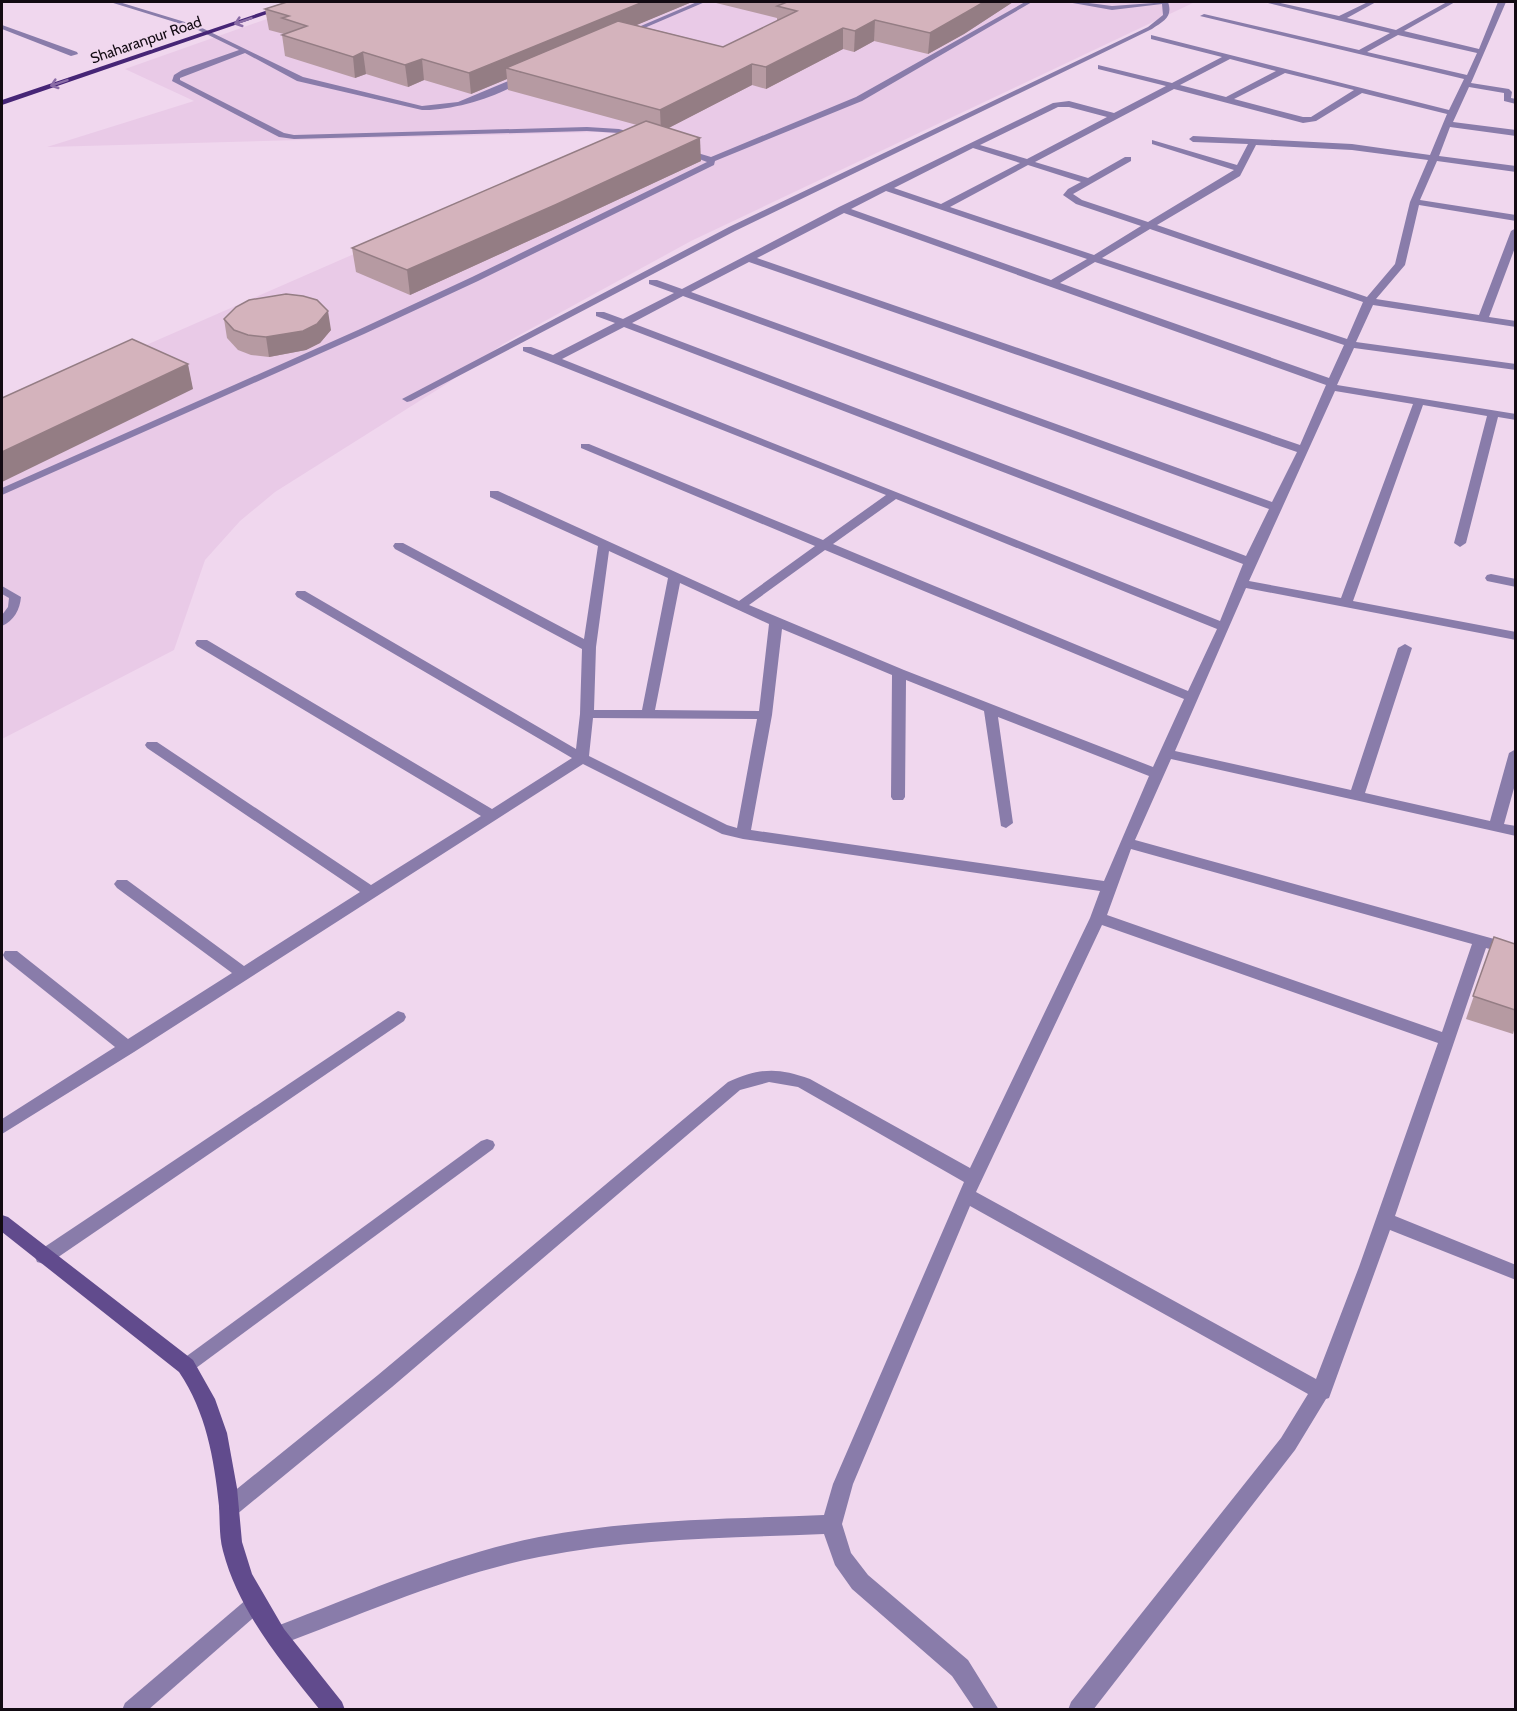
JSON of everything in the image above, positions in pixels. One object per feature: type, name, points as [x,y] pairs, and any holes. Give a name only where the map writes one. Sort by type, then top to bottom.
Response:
[{"type":"main road","name":"Shaharanpur Road","points":[[2,94],[271,2]]},
{"type":"main road","name":"Shaharanpur Road","points":[[2,103],[298,2]]},
{"type":"street","points":[[1268,2],[1482,52]]},
{"type":"street","points":[[1342,18],[1373,2]]},
{"type":"street","points":[[1360,52],[1452,2]]},
{"type":"street","points":[[988,1710],[960,1668],[860,1582],[842,1558],[832,1524],[843,1484],[970,1187],[1098,918],[1126,843],[1168,754],[1250,562],[1369,301],[1400,265],[1415,202],[1502,2]]},
{"type":"street","points":[[1204,16],[1360,52],[1506,91],[1508,92],[1507,99],[1515,102]]},
{"type":"street","points":[[1154,37],[1360,90],[1450,118],[1515,133]]},
{"type":"street","points":[[940,208],[1230,56]]},
{"type":"street","points":[[1101,67],[1308,120],[1360,90]]},
{"type":"street","points":[[1227,100],[1284,70]]},
{"type":"street","points":[[554,359],[751,259],[842,209],[1060,104],[1114,116]]},
{"type":"street","points":[[1193,139],[1333,145],[1515,170]]},
{"type":"street","points":[[1051,284],[1237,174],[1254,141]]},
{"type":"street","points":[[1155,142],[1240,169]]},
{"type":"street","points":[[972,145],[1088,181]]},
{"type":"street","points":[[1128,159],[1071,191],[1068,195],[1071,198],[1369,301],[1515,324]]},
{"type":"street","points":[[885,188],[1350,344],[1515,367]]},
{"type":"street","points":[[1415,202],[1515,218]]},
{"type":"street","points":[[842,209],[1332,385],[1515,417]]},
{"type":"street","points":[[1483,319],[1515,231]]},
{"type":"street","points":[[751,259],[1303,450]]},
{"type":"street","points":[[653,282],[1275,507]]},
{"type":"street","points":[[600,314],[627,322],[1250,562]]},
{"type":"street","points":[[527,349],[1224,627]]},
{"type":"street","points":[[1346,603],[1419,401]]},
{"type":"street","points":[[1460,543],[1492,414]]},
{"type":"street","points":[[585,446],[1193,698]]},
{"type":"street","points":[[494,494],[776,622],[899,673],[1158,774]]},
{"type":"street","points":[[740,606],[895,494]]},
{"type":"street","points":[[582,758],[589,648],[604,544]]},
{"type":"street","points":[[399,546],[589,648]]},
{"type":"street","points":[[648,713],[675,576]]},
{"type":"street","points":[[1491,578],[1515,583]]},
{"type":"street","points":[[1242,583],[1515,636]]},
{"type":"street","points":[[301,594],[582,758],[705,822],[743,834],[1109,887]]},
{"type":"street","points":[[743,834],[765,715],[776,622]]},
{"type":"street","points":[[202,643],[491,815]]},
{"type":"street","points":[[1356,797],[1405,648]]},
{"type":"street","points":[[898,797],[899,673]]},
{"type":"street","points":[[990,708],[1006,823]]},
{"type":"street","points":[[586,714],[765,715]]},
{"type":"street","points":[[152,745],[371,892]]},
{"type":"street","points":[[1496,826],[1515,753]]},
{"type":"street","points":[[1168,754],[1515,831]]},
{"type":"street","points":[[2,1126],[582,758]]},
{"type":"street","points":[[1126,843],[1515,951]]},
{"type":"street","points":[[122,884],[244,974]]},
{"type":"street","points":[[1098,918],[1447,1040]]},
{"type":"street","points":[[1079,1710],[1301,1427],[1322,1392],[1385,1220],[1481,941]]},
{"type":"street","points":[[10,955],[128,1048]]},
{"type":"street","points":[[44,1257],[398,1017]]},
{"type":"street","points":[[229,1508],[385,1381],[734,1086],[756,1076],[779,1074],[804,1083],[970,1187],[1322,1392]]},
{"type":"street","points":[[1385,1220],[1515,1273]]},
{"type":"street","points":[[2,1222],[186,1366],[201,1385],[214,1414],[223,1454],[233,1550],[254,1605],[334,1710]]},
{"type":"street","points":[[277,1636],[484,1561],[537,1548],[591,1538],[638,1533],[832,1524]]},
{"type":"lane","points":[[113,2],[196,27],[300,79],[422,108],[436,110],[468,101],[532,74]]},
{"type":"lane","points":[[617,38],[702,2]]},
{"type":"lane","points":[[2,492],[465,284],[704,168],[711,163],[711,160],[860,99],[1029,2]]},
{"type":"lane","points":[[407,399],[732,229],[1150,28],[1166,16],[1167,9],[1164,2],[1112,8],[1070,2]]},
{"type":"lane","points":[[2,27],[74,54]]},
{"type":"lane","points":[[245,50],[185,72],[177,76],[176,81],[273,132],[294,137],[604,129],[655,141]]},
{"type":"lane","points":[[678,148],[711,160]]},
{"type":"lane","points":[[2,589],[15,597],[14,608],[2,622]]},
{"type":"lane","points":[[186,1366],[487,1145]]},
{"type":"lane","points":[[132,1710],[254,1605]]},
{"type":"shaded area","points":[[315,2],[1195,2],[691,241],[503,344],[448,383],[275,492],[240,521],[205,560],[174,650],[2,739],[2,408],[626,135],[598,132],[47,147],[194,101],[125,69]]},
{"type":"building","points":[[287,2],[643,2],[469,73],[422,59],[405,65],[363,52],[353,57],[282,35],[307,26],[282,18],[289,16],[265,9]]},
{"type":"building","points":[[787,2],[984,2],[930,33],[875,20],[855,31],[843,28],[766,67],[752,64],[660,110],[506,68],[618,21],[723,47],[797,11],[777,6]]},
{"type":"building","points":[[646,121],[700,138],[407,270],[352,248]]},
{"type":"building","points":[[286,294],[317,300],[328,311],[317,324],[303,331],[266,337],[248,335],[234,330],[224,319],[236,307],[249,300]]},
{"type":"building","points":[[132,339],[188,364],[2,452],[2,398]]},
{"type":"building","points":[[1494,937],[1515,944],[1515,1010],[1473,996]]}]
